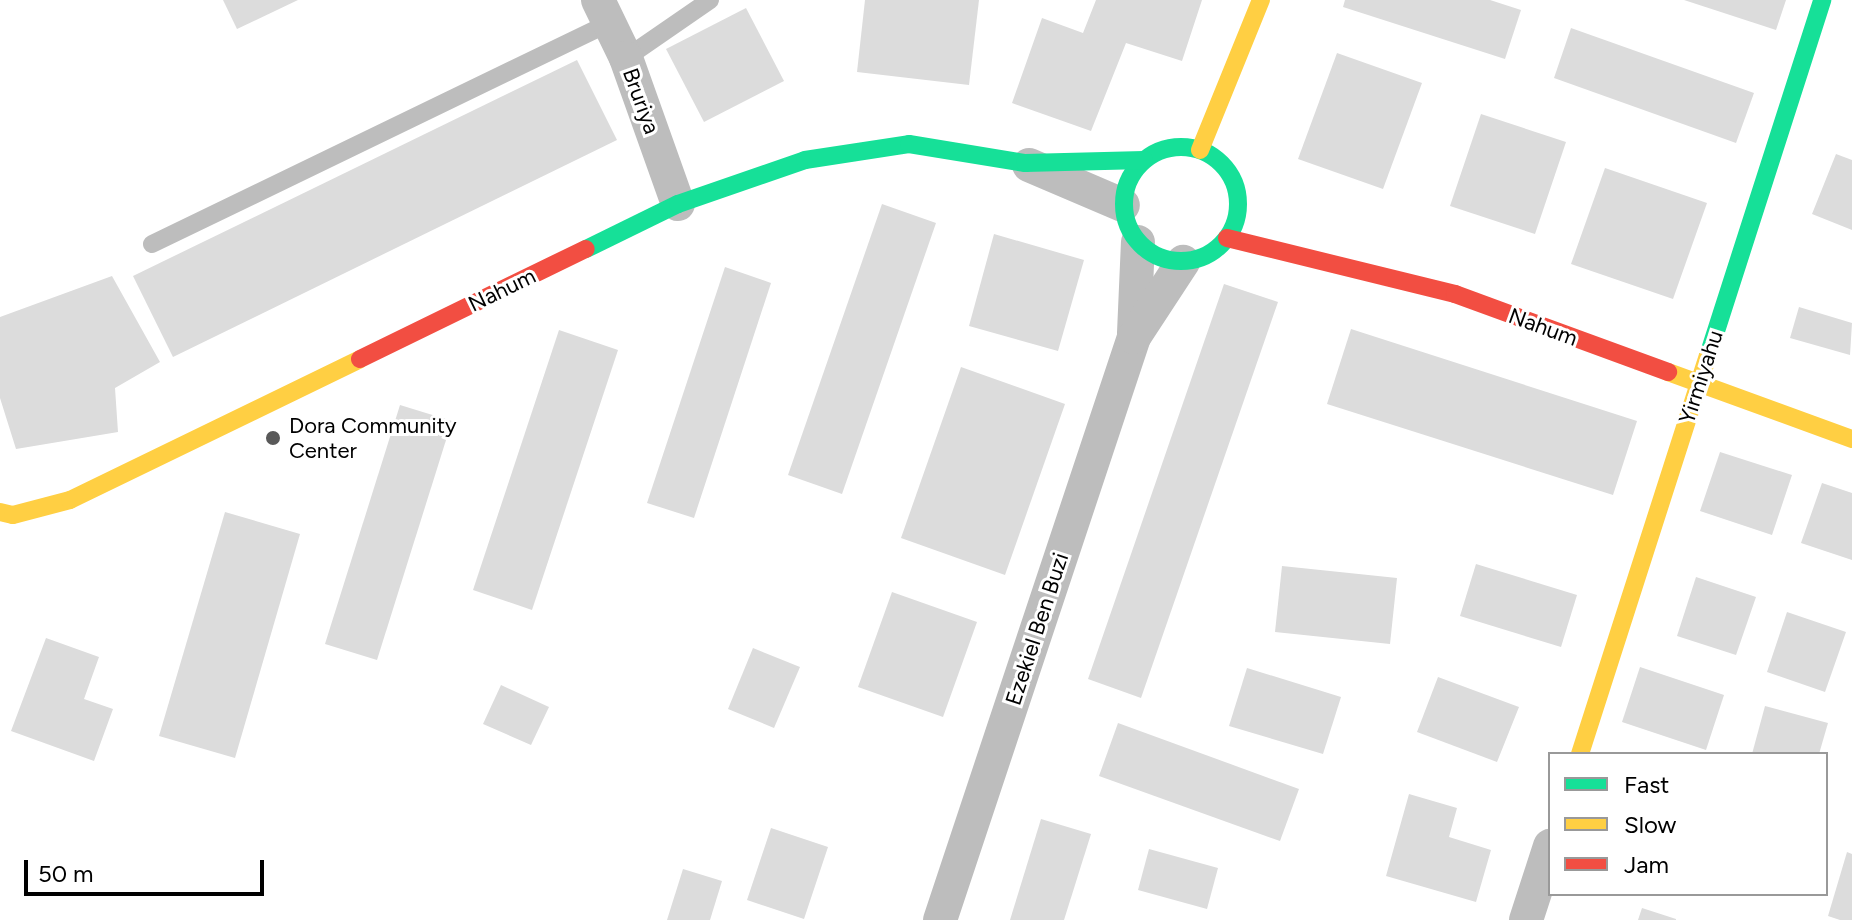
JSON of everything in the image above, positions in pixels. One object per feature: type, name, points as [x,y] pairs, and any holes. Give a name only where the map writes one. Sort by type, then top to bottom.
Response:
[{"type":"street","points":[[1200,150],[1261,0]]},
{"type":"street","name":"Yirmiyahu","points":[[1581,752],[1822,0]]},
{"type":"street","name":"Bruriya","points":[[604,12],[626,58],[678,204]]},
{"type":"street","name":"Nahum","points":[[0,512],[13,515],[70,500],[678,204],[805,160],[909,144],[1025,163],[1144,160]]},
{"type":"street","points":[[1170,148],[1200,150],[1215,158],[1236,187],[1239,205],[1227,238],[1208,255],[1183,262],[1158,257],[1138,242],[1123,205],[1132,173],[1144,160],[1170,148]]},
{"type":"street","name":"Nahum","points":[[1025,163],[1123,205]]},
{"type":"street","name":"Nahum","points":[[1227,238],[1455,294],[1852,439]]},
{"type":"street","name":"Ezekiel Ben Buzi","points":[[1134,337],[1138,242]]},
{"type":"street","name":"Ezekiel Ben Buzi","points":[[940,920],[1134,337],[1183,262]]},
{"type":"street","points":[[1526,920],[1548,852]]},
{"type":"lane","points":[[626,58],[710,0]]},
{"type":"lane","points":[[152,244],[604,12]]},
{"type":"building","points":[[223,0],[298,0],[237,29]]},
{"type":"building","points":[[865,0],[979,0],[969,85],[857,72]]},
{"type":"building","points":[[1096,0],[1202,0],[1182,61],[1126,43],[1091,131],[1012,103],[1042,18],[1083,33]]},
{"type":"building","points":[[1345,0],[1490,0],[1521,10],[1505,59],[1343,7]]},
{"type":"building","points":[[1684,0],[1786,0],[1776,30]]},
{"type":"building","points":[[746,8],[784,81],[704,122],[666,49]]},
{"type":"building","points":[[1571,28],[1754,93],[1736,143],[1554,78]]},
{"type":"building","points":[[1337,53],[1422,83],[1383,189],[1298,159]]},
{"type":"building","points":[[577,60],[617,140],[173,357],[133,276]]},
{"type":"building","points":[[1481,114],[1566,142],[1535,234],[1450,206]]},
{"type":"building","points":[[1836,154],[1852,160],[1852,230],[1812,214]]},
{"type":"building","points":[[1605,168],[1707,203],[1673,299],[1571,264]]},
{"type":"building","points":[[882,204],[936,223],[842,494],[788,475]]},
{"type":"building","points":[[994,234],[1084,260],[1058,351],[969,326]]},
{"type":"building","points":[[725,267],[771,283],[694,518],[647,503]]},
{"type":"building","points":[[112,276],[160,362],[115,388],[118,432],[16,449],[0,398],[0,317]]},
{"type":"building","points":[[1224,284],[1278,302],[1141,698],[1088,679]]},
{"type":"building","points":[[1799,307],[1852,323],[1850,355],[1790,338]]},
{"type":"building","points":[[1351,329],[1637,421],[1613,495],[1327,404]]},
{"type":"building","points":[[559,330],[618,350],[532,610],[473,590]]},
{"type":"building","points":[[961,367],[1065,404],[1005,575],[901,538]]},
{"type":"building","points":[[400,405],[452,421],[377,660],[325,644]]},
{"type":"building","points":[[1720,452],[1792,475],[1772,535],[1700,511]]},
{"type":"building","points":[[1822,483],[1852,493],[1852,560],[1801,543]]},
{"type":"building","points":[[225,512],[300,534],[235,758],[159,736]]},
{"type":"building","points":[[1476,564],[1577,595],[1561,647],[1460,616]]},
{"type":"building","points":[[1282,566],[1397,578],[1390,644],[1275,632]]},
{"type":"building","points":[[1696,577],[1756,597],[1736,655],[1677,636]]},
{"type":"building","points":[[892,592],[977,622],[943,717],[858,687]]},
{"type":"building","points":[[1787,612],[1846,632],[1825,692],[1767,672]]},
{"type":"building","points":[[46,638],[99,657],[84,699],[113,709],[94,761],[11,731]]},
{"type":"building","points":[[753,648],[800,667],[774,728],[728,709]]},
{"type":"building","points":[[1640,667],[1724,695],[1706,750],[1622,722]]},
{"type":"building","points":[[1247,668],[1341,697],[1323,754],[1229,726]]},
{"type":"building","points":[[1438,677],[1519,707],[1497,762],[1417,732]]},
{"type":"building","points":[[501,685],[549,707],[531,745],[483,724]]},
{"type":"building","points":[[1765,706],[1828,723],[1820,752],[1753,752]]},
{"type":"building","points":[[1118,723],[1299,789],[1280,841],[1099,776]]},
{"type":"building","points":[[1409,794],[1457,808],[1449,837],[1491,850],[1476,902],[1386,876]]},
{"type":"building","points":[[1041,819],[1091,834],[1064,920],[1010,920]]},
{"type":"building","points":[[771,828],[828,847],[804,919],[747,900]]},
{"type":"building","points":[[1149,849],[1218,868],[1207,909],[1138,890]]},
{"type":"building","points":[[1847,852],[1852,854],[1852,920],[1840,920],[1828,916]]},
{"type":"building","points":[[683,869],[722,881],[710,920],[667,920]]},
{"type":"building","points":[[1642,908],[1676,919],[1676,920],[1638,920]]},
{"type":"traffic: fast","points":[[1708,356],[1822,0]]},
{"type":"traffic: fast","points":[[586,249],[678,204],[805,160],[909,144],[1025,163],[1144,160]]},
{"type":"traffic: fast","points":[[1181,147],[1213,156],[1229,172],[1238,204],[1229,236],[1213,252],[1181,261],[1149,252],[1133,236],[1124,204],[1133,172],[1149,156],[1181,147]]},
{"type":"traffic: slow","points":[[1200,150],[1261,0]]},
{"type":"traffic: slow","points":[[1581,752],[1708,356]]},
{"type":"traffic: slow","points":[[0,512],[13,515],[70,500],[360,359]]},
{"type":"traffic: slow","points":[[1668,372],[1852,439]]},
{"type":"traffic: jam","points":[[1227,238],[1455,294],[1668,372]]},
{"type":"traffic: jam","points":[[360,359],[586,249]]},
{"type":"place","name":"Dora Community Center","points":[[273,438]]}]
